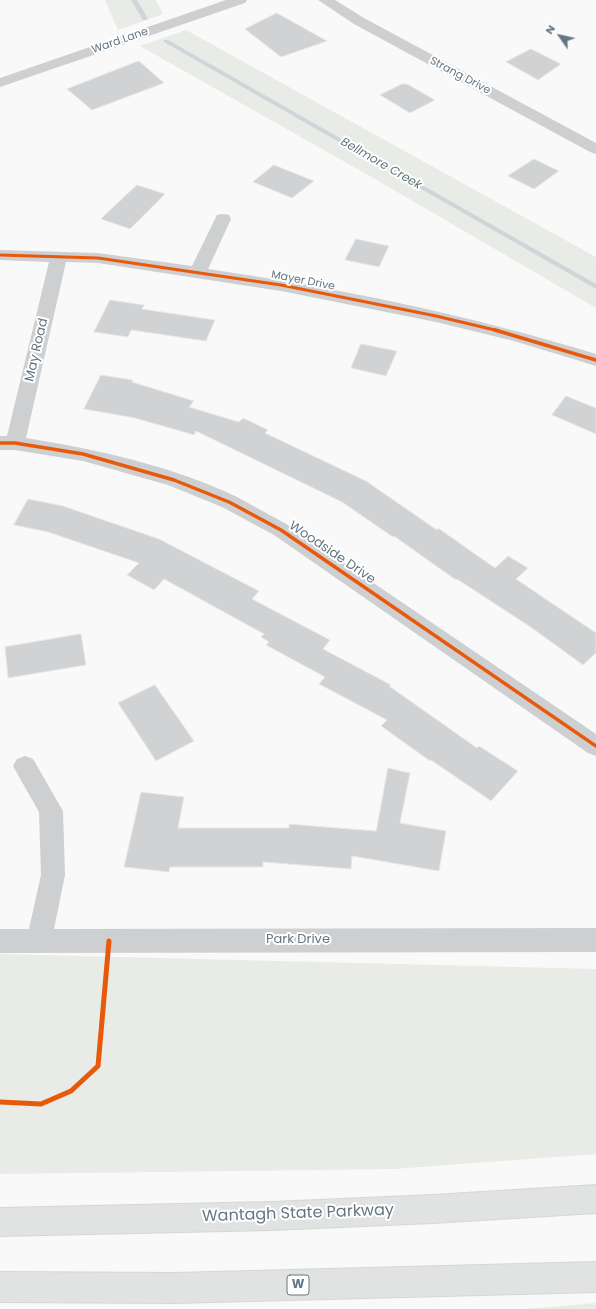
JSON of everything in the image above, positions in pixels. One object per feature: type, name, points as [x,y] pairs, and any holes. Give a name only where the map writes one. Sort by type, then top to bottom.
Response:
[{"type":"highway","name":"Wantagh State Parkway","points":[[0,1222],[272,1216],[433,1209],[596,1199]]},
{"type":"highway","name":"W","points":[[0,1287],[176,1288],[596,1277]]},
{"type":"street","name":"Ward Lane","points":[[0,83],[240,0]]},
{"type":"street","name":"Strang Drive","points":[[325,0],[359,21],[596,149]]},
{"type":"street","points":[[198,272],[223,219]]},
{"type":"street","name":"Mayer Drive","points":[[0,255],[98,258],[198,272],[281,286],[436,316],[518,336],[596,360]]},
{"type":"street","name":"May Road","points":[[8,443],[59,257]]},
{"type":"street","name":"Woodside Drive","points":[[8,443],[83,454],[174,480],[229,502],[281,530],[596,746]]},
{"type":"street","points":[[25,766],[51,811],[53,875],[39,941]]},
{"type":"street","name":"Park Drive","points":[[0,941],[596,940]]},
{"type":"shaded area","points":[[105,0],[156,0],[163,14],[118,30]]},
{"type":"shaded area","points":[[186,30],[596,257],[596,308],[375,179],[140,46]]},
{"type":"shaded area","points":[[0,954],[596,969],[596,1154],[394,1169],[0,1174]]},
{"type":"shaded area","points":[[596,1303],[596,1309],[526,1309]]},
{"type":"building","points":[[277,13],[327,41],[281,57],[245,29]]},
{"type":"building","points":[[531,49],[561,64],[538,80],[506,62]]},
{"type":"building","points":[[139,61],[164,83],[92,110],[67,89]]},
{"type":"building","points":[[402,84],[407,84],[435,100],[410,113],[380,95]]},
{"type":"building","points":[[534,159],[559,171],[534,189],[508,176]]},
{"type":"building","points":[[274,165],[314,181],[292,198],[253,182]]},
{"type":"building","points":[[137,185],[165,194],[130,229],[101,219]]},
{"type":"building","points":[[356,239],[389,246],[379,267],[345,260]]},
{"type":"building","points":[[110,300],[144,305],[142,309],[215,320],[206,341],[131,330],[128,337],[94,332]]},
{"type":"building","points":[[361,344],[397,351],[386,376],[351,368]]},
{"type":"building","points":[[101,375],[133,380],[132,382],[194,401],[189,407],[239,422],[243,418],[268,430],[265,433],[366,481],[437,530],[438,528],[495,568],[508,556],[528,568],[516,579],[596,633],[596,653],[583,665],[532,628],[457,579],[456,580],[394,536],[393,537],[342,502],[196,431],[194,435],[135,418],[84,409]]},
{"type":"building","points":[[566,396],[596,408],[596,434],[552,415]]},
{"type":"building","points":[[28,499],[63,506],[159,539],[259,591],[252,599],[330,640],[323,649],[391,685],[389,686],[477,748],[479,746],[518,771],[491,801],[431,760],[430,761],[381,726],[387,720],[319,684],[325,677],[266,645],[269,642],[261,637],[264,634],[164,579],[154,590],[127,575],[139,563],[48,532],[14,525]]},
{"type":"building","points":[[81,634],[86,665],[8,678],[5,647]]},
{"type":"building","points":[[155,685],[194,741],[156,761],[118,703]]},
{"type":"building","points":[[388,768],[410,773],[400,823],[446,831],[439,871],[352,856],[351,869],[263,862],[263,867],[170,867],[169,872],[124,867],[141,792],[184,797],[178,828],[289,828],[289,824],[376,831]]},
{"type":"waterway","name":"Bellmore Creek","points":[[134,0],[145,19]]},
{"type":"waterway","name":"Bellmore Creek","points":[[166,41],[596,287]]},
{"type":"cycle path","points":[[0,255],[98,258],[281,285],[436,316],[518,336],[596,360]]},
{"type":"cycle path","points":[[0,443],[15,443],[83,454],[174,480],[229,502],[281,530],[596,746]]},
{"type":"cycle path","points":[[0,1102],[41,1104],[71,1091],[98,1066],[109,941]]}]
